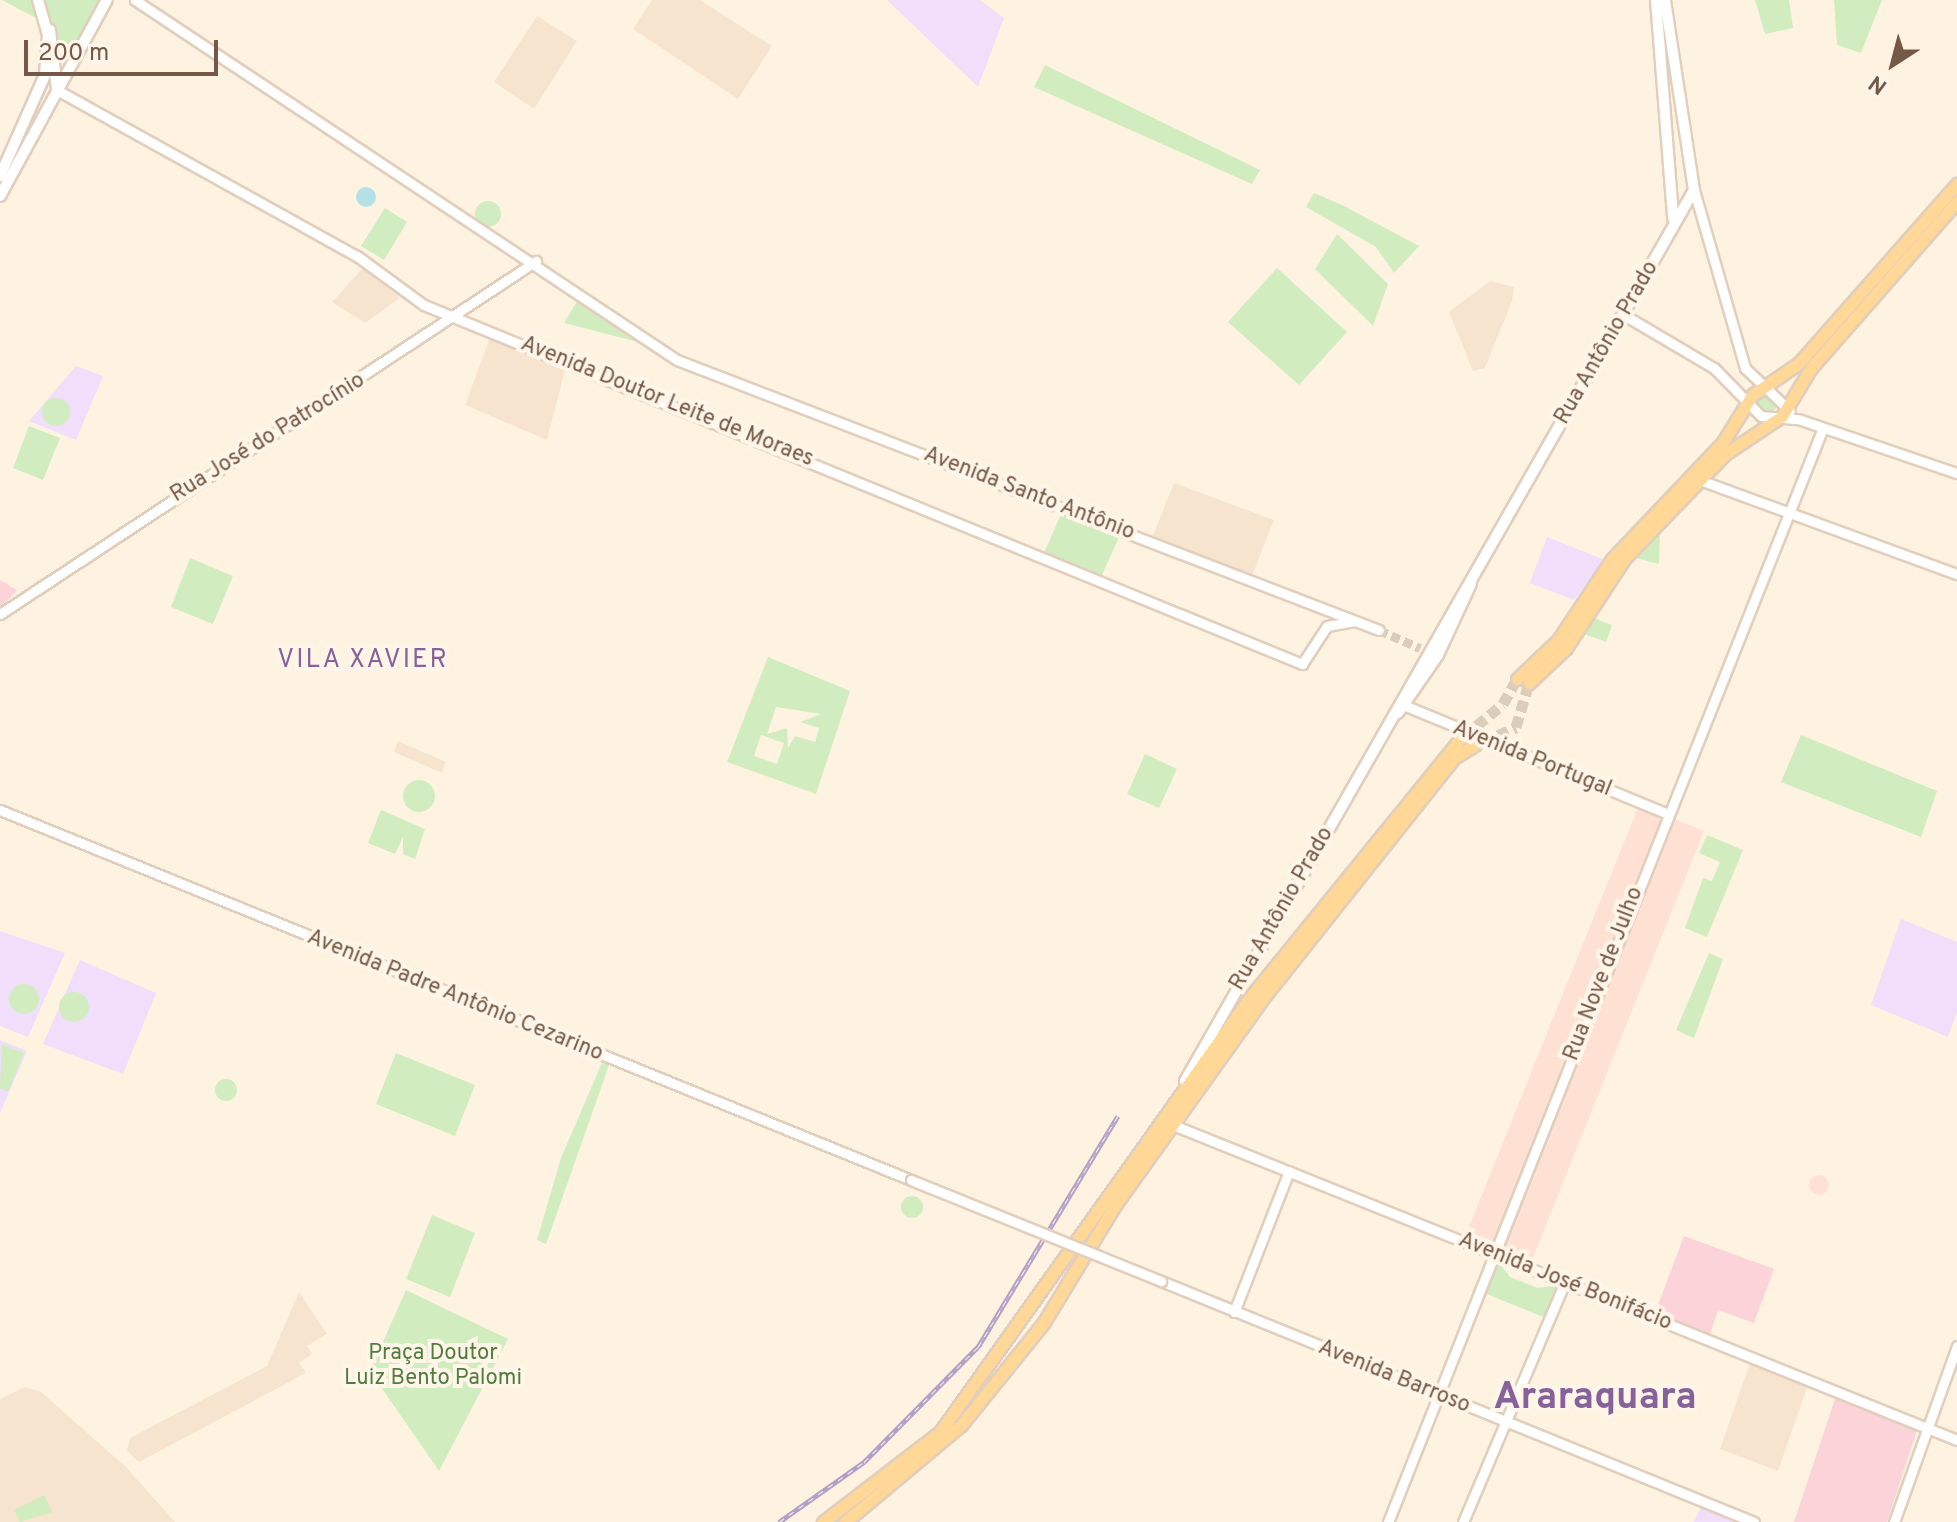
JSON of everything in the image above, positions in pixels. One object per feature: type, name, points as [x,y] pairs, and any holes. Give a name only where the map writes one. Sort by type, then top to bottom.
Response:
[{"type":"main road","points":[[38,0],[55,47],[57,90]]},
{"type":"main road","points":[[0,196],[107,0]]},
{"type":"main road","points":[[1656,0],[1677,198],[1671,228]]},
{"type":"main road","points":[[1665,0],[1694,190]]},
{"type":"main road","points":[[0,176],[40,96],[47,25]]},
{"type":"main road","points":[[55,47],[73,60]]},
{"type":"main road","points":[[1696,479],[1744,404],[1761,387],[1799,363],[1957,184]]},
{"type":"main road","name":"Rua Antônio Prado","points":[[1171,1108],[1402,708],[1429,652],[1471,584],[1694,190]]},
{"type":"main road","points":[[1523,681],[1566,648],[1611,574],[1696,479],[1737,443],[1776,421],[1849,325],[1957,201]]},
{"type":"main road","points":[[1847,309],[1849,325]]},
{"type":"main road","points":[[823,1522],[940,1432],[1248,1000],[1461,738]]},
{"type":"main road","points":[[845,1522],[934,1454],[1033,1333],[1173,1125],[1267,993],[1455,757],[1475,745]]},
{"type":"main road","points":[[1033,1298],[1051,1309]]},
{"type":"main road","points":[[1022,1315],[1033,1333]]},
{"type":"street","name":"Avenida Santo Antônio","points":[[135,0],[536,261],[677,360],[1379,630]]},
{"type":"street","name":"Avenida Doutor Leite de Moraes","points":[[57,90],[453,316],[1302,664],[1327,626]]},
{"type":"street","points":[[1694,190],[1745,368],[1761,387],[1798,419]]},
{"type":"street","name":"Rua José do Patrocínio","points":[[0,614],[536,261]]},
{"type":"street","points":[[1624,315],[1714,368],[1744,404],[1776,421],[1798,419],[1957,473]]},
{"type":"street","name":"Rua Nove de Julho","points":[[1388,1522],[1785,510],[1823,428]]},
{"type":"street","points":[[1696,479],[1957,574]]},
{"type":"street","points":[[1327,611],[1327,626],[1355,621]]},
{"type":"street","name":"Avenida Portugal","points":[[1402,708],[1665,813]]},
{"type":"street","name":"Avenida Padre Antônio Cezarino","points":[[0,810],[911,1180]]},
{"type":"street","name":"Avenida José Bonifácio","points":[[1173,1125],[1957,1440]]},
{"type":"street","points":[[1234,1312],[1289,1171]]},
{"type":"street","name":"Avenida Barroso","points":[[911,1180],[1754,1522]]},
{"type":"street","points":[[1463,1522],[1565,1282]]},
{"type":"street","name":"Avenida Barroso","points":[[1213,1301],[1239,1300]]},
{"type":"street","points":[[1894,1522],[1957,1346]]},
{"type":"shaded area","points":[[652,0],[700,0],[772,46],[738,99],[633,29]]},
{"type":"shaded area","points":[[887,0],[980,0],[1004,18],[978,87]]},
{"type":"shaded area","points":[[537,16],[577,41],[534,109],[494,82]]},
{"type":"shaded area","points":[[363,268],[400,298],[365,323],[332,302]]},
{"type":"shaded area","points":[[1490,281],[1514,287],[1512,301],[1485,368],[1473,371],[1449,312]]},
{"type":"shaded area","points":[[490,338],[565,370],[547,440],[465,405]]},
{"type":"shaded area","points":[[76,366],[103,376],[76,440],[29,421]]},
{"type":"shaded area","points":[[1174,483],[1274,520],[1252,576],[1152,538]]},
{"type":"shaded area","points":[[1547,537],[1605,560],[1574,600],[1530,583]]},
{"type":"shaded area","points":[[0,580],[17,590],[0,609]]},
{"type":"shaded area","points":[[398,741],[446,762],[442,773],[394,752]]},
{"type":"shaded area","points":[[1639,805],[1704,831],[1530,1265],[1464,1239]]},
{"type":"shaded area","points":[[1901,919],[1957,942],[1957,1012],[1948,1037],[1871,1005]]},
{"type":"shaded area","points":[[0,931],[65,953],[28,1037],[0,1026]]},
{"type":"shaded area","points":[[80,960],[156,993],[123,1074],[43,1044]]},
{"type":"shaded area","points":[[0,1040],[27,1051],[0,1113]]},
{"type":"shaded area","points":[[1819,1175],[1826,1178],[1829,1185],[1826,1192],[1819,1195],[1812,1192],[1809,1185],[1812,1178]]},
{"type":"shaded area","points":[[1684,1236],[1774,1269],[1754,1323],[1718,1310],[1710,1334],[1655,1313]]},
{"type":"shaded area","points":[[299,1292],[327,1334],[307,1346],[312,1354],[299,1363],[306,1373],[139,1462],[127,1451],[130,1438],[267,1366]]},
{"type":"shaded area","points":[[1750,1363],[1808,1385],[1778,1471],[1720,1449]]},
{"type":"shaded area","points":[[25,1387],[41,1392],[126,1467],[175,1522],[0,1522],[0,1399]]},
{"type":"shaded area","points":[[1836,1396],[1917,1430],[1887,1522],[1794,1522]]},
{"type":"shaded area","points":[[1701,1507],[1729,1519],[1739,1522],[1694,1522]]},
{"type":"green space","points":[[2,0],[36,0],[38,17],[34,17]]},
{"type":"green space","points":[[44,0],[102,0],[72,53],[61,47]]},
{"type":"green space","points":[[1755,0],[1789,0],[1793,28],[1765,34]]},
{"type":"green space","points":[[1834,0],[1882,0],[1861,53],[1837,45]]},
{"type":"green space","points":[[1045,65],[1260,170],[1252,184],[1034,87]]},
{"type":"green space","points":[[1314,193],[1419,246],[1394,273],[1376,247],[1306,207]]},
{"type":"green space","points":[[488,201],[497,205],[501,214],[497,223],[488,227],[479,223],[475,214],[479,205]]},
{"type":"green space","points":[[385,208],[407,222],[384,260],[361,246]]},
{"type":"green space","points":[[1337,234],[1388,284],[1373,326],[1315,269]]},
{"type":"green space","points":[[1277,268],[1347,332],[1299,385],[1228,322]]},
{"type":"green space","points":[[579,298],[654,346],[564,323]]},
{"type":"green space","points":[[1762,395],[1770,395],[1776,405],[1770,415],[1762,415],[1756,409],[1756,401]]},
{"type":"green space","points":[[56,398],[66,402],[70,412],[66,422],[56,426],[46,422],[42,412],[46,402]]},
{"type":"green space","points":[[29,426],[60,438],[43,480],[13,468]]},
{"type":"green space","points":[[1062,512],[1120,535],[1101,577],[1044,553]]},
{"type":"green space","points":[[1660,527],[1659,564],[1636,558],[1635,554]]},
{"type":"green space","points":[[190,558],[233,576],[213,624],[171,607]]},
{"type":"green space","points":[[1591,617],[1612,625],[1606,642],[1576,631]]},
{"type":"green space","points":[[768,657],[850,691],[816,794],[727,762]],"holes":[[[776,707],[821,714],[800,722],[819,728],[815,742],[795,736],[788,748],[787,728],[767,734]],[[761,735],[784,743],[777,764],[754,756]]]},
{"type":"green space","points":[[1801,735],[1937,791],[1921,837],[1781,782]]},
{"type":"green space","points":[[1145,754],[1177,769],[1159,808],[1127,794]]},
{"type":"green space","points":[[419,780],[430,785],[435,796],[430,807],[419,812],[408,807],[403,796],[408,785]]},
{"type":"green space","points":[[381,810],[425,829],[415,859],[403,854],[403,837],[395,854],[368,843]]},
{"type":"green space","points":[[1707,835],[1743,850],[1707,937],[1685,928],[1703,878],[1712,881],[1720,862],[1699,853]]},
{"type":"green space","points":[[1709,953],[1723,959],[1694,1038],[1676,1030]]},
{"type":"green space","points":[[24,984],[35,988],[39,999],[35,1010],[24,1014],[13,1010],[9,999],[13,988]]},
{"type":"green space","points":[[74,992],[84,997],[89,1007],[84,1017],[74,1022],[64,1017],[59,1007],[64,997]]},
{"type":"green space","points":[[2,1044],[24,1053],[8,1092],[0,1088]]},
{"type":"green space","points":[[607,1051],[613,1054],[546,1244],[537,1240],[561,1158]]},
{"type":"green space","points":[[396,1053],[475,1085],[455,1136],[376,1104]]},
{"type":"green space","points":[[222,1079],[230,1079],[237,1090],[230,1101],[222,1101],[215,1094],[215,1086]]},
{"type":"green space","points":[[912,1196],[920,1199],[923,1207],[920,1215],[912,1218],[904,1215],[901,1207],[904,1199]]},
{"type":"green space","points":[[432,1215],[475,1233],[450,1297],[406,1279]]},
{"type":"green space","points":[[1497,1260],[1510,1277],[1538,1288],[1559,1285],[1546,1318],[1484,1293]]},
{"type":"green space","name":"Praça Doutor Luiz Bento Palomi","points":[[406,1290],[508,1339],[439,1471],[370,1371]]},
{"type":"green space","points":[[44,1495],[52,1512],[20,1522],[14,1510]]},
{"type":"water","points":[[366,187],[373,190],[376,197],[373,204],[366,207],[359,204],[356,197],[359,190]]},
{"type":"tunnel","points":[[1379,630],[1420,648]]},
{"type":"tunnel","points":[[1464,736],[1503,704],[1517,679]]},
{"type":"tunnel","points":[[1483,742],[1516,727],[1529,683]]},
{"type":"railway","points":[[779,1522],[864,1462],[978,1347],[1118,1116]]},
{"type":"district","name":"VILA XAVIER","points":[[363,661]]},
{"type":"district","name":"Araraquara","points":[[1595,1399]]}]
